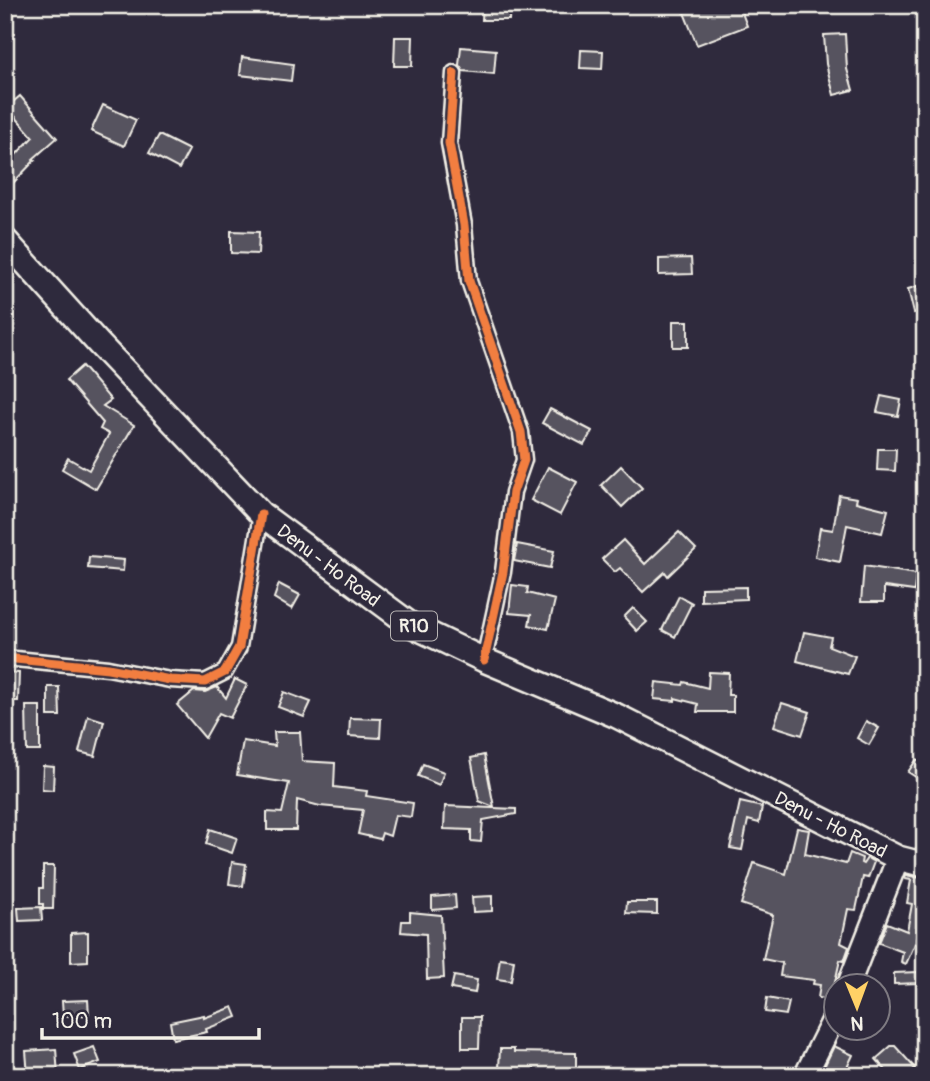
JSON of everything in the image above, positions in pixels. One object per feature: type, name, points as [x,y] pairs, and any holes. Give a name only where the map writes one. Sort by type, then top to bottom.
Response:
[{"type":"main road","name":"Denu - Ho Road","points":[[5,240],[108,354],[261,514],[411,625],[484,660],[617,716],[898,858],[925,865]]},
{"type":"main road","points":[[853,972],[898,858]]},
{"type":"main road","points":[[805,1076],[822,1041]]},
{"type":"street","points":[[454,73],[449,144],[464,225],[469,281],[521,432],[524,460],[513,492],[503,572],[484,660]]},
{"type":"street","points":[[5,658],[108,668],[170,680],[205,682],[225,673],[239,647],[261,514]]},
{"type":"building","points":[[483,5],[510,5],[509,20],[482,20]]},
{"type":"building","points":[[681,5],[739,5],[747,26],[697,45]]},
{"type":"building","points":[[845,34],[847,69],[853,90],[834,95],[826,64],[824,35]]},
{"type":"building","points":[[395,37],[413,37],[412,66],[394,66]]},
{"type":"building","points":[[461,47],[496,50],[494,74],[463,71],[459,65]]},
{"type":"building","points":[[581,50],[603,51],[602,69],[580,68]]},
{"type":"building","points":[[242,57],[293,64],[291,81],[240,75]]},
{"type":"building","points":[[20,96],[57,138],[33,159],[35,160],[13,183],[5,176],[5,166],[33,137],[7,107]]},
{"type":"building","points":[[103,105],[136,120],[124,146],[91,131]]},
{"type":"building","points":[[159,135],[189,150],[179,169],[149,153]]},
{"type":"building","points":[[231,231],[259,232],[258,254],[231,253]]},
{"type":"building","points":[[691,258],[692,274],[659,275],[659,259]]},
{"type":"building","points":[[922,285],[925,310],[914,313],[908,289]]},
{"type":"building","points":[[673,321],[688,321],[688,347],[673,347]]},
{"type":"building","points":[[82,366],[111,400],[103,406],[134,425],[96,489],[62,469],[68,458],[89,470],[109,434],[100,429],[103,423],[66,380]]},
{"type":"building","points":[[881,396],[901,400],[898,416],[877,412]]},
{"type":"building","points":[[550,409],[592,431],[584,445],[542,423]]},
{"type":"building","points":[[878,449],[896,449],[895,471],[877,470]]},
{"type":"building","points":[[621,466],[642,488],[622,507],[601,485]]},
{"type":"building","points":[[548,467],[577,482],[560,515],[531,500]]},
{"type":"building","points":[[839,495],[857,498],[856,502],[888,510],[882,533],[847,525],[840,562],[815,557],[820,528],[833,530]]},
{"type":"building","points":[[679,532],[696,549],[668,576],[665,572],[643,592],[620,568],[615,572],[602,559],[623,540],[645,564]]},
{"type":"building","points":[[517,544],[554,551],[550,568],[514,561]]},
{"type":"building","points":[[89,557],[124,560],[123,571],[88,568]]},
{"type":"building","points":[[864,566],[916,574],[914,591],[884,587],[884,602],[861,602]]},
{"type":"building","points":[[279,584],[300,595],[292,609],[274,598]]},
{"type":"building","points":[[512,585],[528,587],[527,593],[555,600],[548,629],[529,625],[531,615],[509,613]]},
{"type":"building","points":[[746,587],[746,599],[701,601],[701,588]]},
{"type":"building","points":[[679,596],[692,603],[675,637],[662,630]]},
{"type":"building","points":[[633,608],[647,622],[637,631],[624,617]]},
{"type":"building","points":[[804,632],[831,637],[829,646],[855,656],[848,674],[797,661]]},
{"type":"building","points":[[5,672],[19,673],[18,701],[5,701]]},
{"type":"building","points":[[709,672],[729,673],[728,695],[733,695],[733,712],[697,712],[698,704],[675,698],[675,701],[654,699],[656,682],[683,685],[684,682],[708,688]]},
{"type":"building","points":[[235,679],[247,685],[230,718],[219,713],[205,738],[177,705],[194,691],[205,692],[217,687],[226,698]]},
{"type":"building","points":[[48,687],[59,687],[60,716],[48,716]]},
{"type":"building","points":[[284,692],[311,702],[304,717],[278,707]]},
{"type":"building","points":[[782,703],[810,712],[802,735],[774,726]]},
{"type":"building","points":[[26,706],[40,706],[40,751],[27,751]]},
{"type":"building","points":[[88,716],[104,721],[95,756],[79,752]]},
{"type":"building","points":[[350,718],[381,719],[380,738],[349,736]]},
{"type":"building","points":[[866,721],[879,728],[869,745],[857,738]]},
{"type":"building","points":[[274,732],[300,732],[302,761],[335,763],[334,787],[367,791],[366,796],[413,803],[411,817],[395,815],[390,836],[382,833],[380,839],[358,834],[363,810],[320,806],[297,800],[296,830],[267,830],[267,812],[282,813],[289,783],[237,775],[243,741],[275,746]]},
{"type":"building","points":[[484,755],[494,807],[479,801],[471,758]]},
{"type":"building","points":[[917,759],[925,764],[925,783],[908,772]]},
{"type":"building","points":[[423,764],[444,772],[439,785],[418,776]]},
{"type":"building","points":[[43,766],[54,767],[53,790],[42,789]]},
{"type":"building","points":[[740,802],[762,807],[759,823],[748,820],[742,850],[730,848]]},
{"type":"building","points":[[445,806],[516,809],[516,814],[483,820],[481,842],[471,841],[471,830],[444,829]]},
{"type":"building","points":[[797,828],[809,830],[805,854],[846,864],[850,853],[862,858],[863,864],[867,858],[874,862],[868,878],[863,877],[856,910],[848,909],[841,943],[849,947],[844,961],[840,960],[837,972],[822,972],[822,999],[818,998],[820,985],[813,984],[814,980],[780,976],[782,963],[763,959],[773,915],[741,904],[754,863],[786,874]]},
{"type":"building","points":[[210,829],[237,838],[232,853],[206,844]]},
{"type":"building","points":[[232,862],[246,864],[243,886],[229,884]]},
{"type":"building","points":[[43,866],[54,866],[53,909],[43,909],[43,904],[40,904]]},
{"type":"building","points":[[906,875],[925,879],[922,928],[906,964],[901,962],[903,952],[879,943],[887,923],[907,931],[912,904],[907,903],[911,880],[905,879]]},
{"type":"building","points":[[455,895],[456,908],[432,910],[432,897]]},
{"type":"building","points":[[492,896],[492,911],[473,912],[472,897]]},
{"type":"building","points":[[627,902],[657,902],[657,914],[626,913]]},
{"type":"building","points":[[41,907],[42,920],[19,921],[18,908]]},
{"type":"building","points":[[410,912],[441,915],[444,978],[427,979],[426,934],[401,932],[402,921],[410,921]]},
{"type":"building","points":[[88,932],[88,961],[71,962],[71,933]]},
{"type":"building","points":[[500,958],[514,960],[511,981],[497,979]]},
{"type":"building","points":[[918,972],[918,983],[894,984],[894,973]]},
{"type":"building","points":[[454,976],[477,980],[475,993],[451,989]]},
{"type":"building","points":[[767,998],[789,1002],[786,1015],[765,1012]]},
{"type":"building","points":[[88,1000],[89,1015],[63,1016],[62,1001]]},
{"type":"building","points":[[233,1007],[237,1017],[206,1029],[207,1032],[173,1039],[170,1022],[204,1015],[204,1018]]},
{"type":"building","points":[[462,1017],[480,1017],[479,1048],[462,1048]]},
{"type":"building","points":[[834,1046],[853,1055],[843,1076],[823,1069]]},
{"type":"building","points":[[891,1046],[895,1046],[915,1068],[907,1076],[891,1076],[876,1059]]},
{"type":"building","points":[[94,1047],[100,1062],[80,1070],[74,1054]]},
{"type":"building","points":[[56,1049],[58,1075],[28,1076],[26,1051]]},
{"type":"building","points":[[500,1049],[514,1049],[514,1052],[576,1053],[576,1076],[534,1076],[534,1069],[499,1068]]},
{"type":"cycle path","points":[[454,73],[449,143],[464,225],[469,281],[521,432],[524,460],[513,492],[503,572],[484,660]]},
{"type":"cycle path","points":[[5,658],[108,668],[170,680],[205,682],[225,672],[239,647],[261,514]]}]
